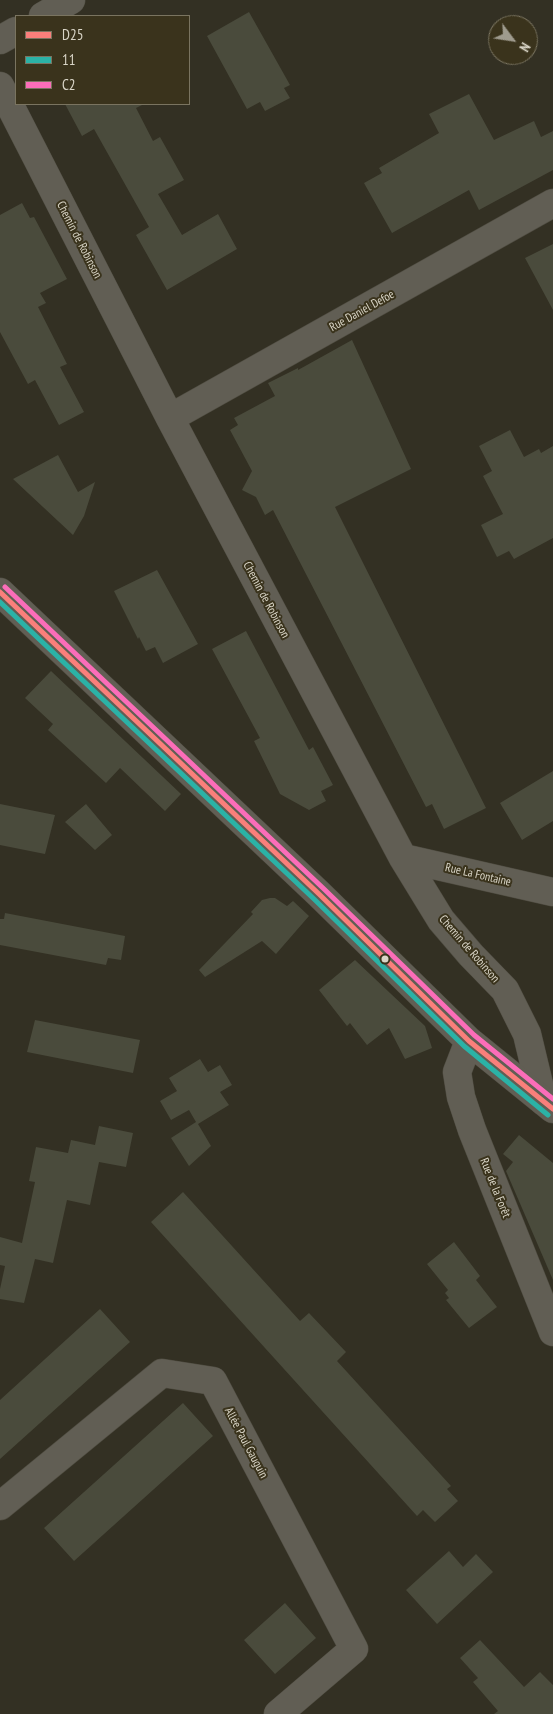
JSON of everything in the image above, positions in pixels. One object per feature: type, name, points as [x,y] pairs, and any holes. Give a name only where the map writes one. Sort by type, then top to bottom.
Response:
[{"type":"street","points":[[45,15],[71,0]]},
{"type":"street","points":[[0,40],[15,32]]},
{"type":"street","name":"Chemin de Robinson","points":[[0,86],[170,418],[403,858],[441,920],[505,990],[527,1034],[548,1105]]},
{"type":"street","name":"Rue Daniel Defoe","points":[[170,418],[553,203]]},
{"type":"street","points":[[0,592],[319,894],[469,1041],[548,1105]]},
{"type":"street","name":"Rue La Fontaine","points":[[403,858],[553,892]]},
{"type":"street","name":"Rue de la Forêt","points":[[469,1041],[458,1072],[461,1098],[553,1332]]},
{"type":"street","name":"Allée Paul Gauguin","points":[[0,1506],[162,1373],[213,1381],[354,1649],[278,1714]]},
{"type":"building","points":[[249,12],[290,85],[284,88],[290,98],[265,111],[260,102],[247,109],[207,36]]},
{"type":"building","points":[[469,94],[494,140],[534,121],[541,137],[553,131],[553,170],[479,210],[469,190],[392,233],[364,183],[382,173],[379,168],[439,133],[429,114]]},
{"type":"building","points":[[66,105],[142,105],[136,108],[153,141],[160,137],[184,180],[158,194],[182,235],[218,214],[237,249],[167,290],[136,235],[149,227],[94,129],[82,136]]},
{"type":"building","points":[[22,203],[30,218],[34,217],[67,279],[40,293],[46,303],[38,307],[67,364],[60,367],[84,412],[59,425],[35,380],[28,384],[0,332],[0,215]]},
{"type":"building","points":[[553,244],[553,310],[525,258]]},
{"type":"building","points":[[352,340],[411,469],[335,507],[486,808],[444,829],[432,804],[426,807],[273,510],[265,515],[256,497],[242,490],[252,471],[230,430],[238,425],[234,418],[275,396],[268,383],[298,368],[298,370]]},
{"type":"building","points":[[510,430],[524,457],[539,449],[541,453],[553,446],[553,538],[514,559],[509,551],[497,557],[481,525],[503,514],[483,476],[492,471],[479,446]]},
{"type":"building","points":[[58,455],[78,492],[95,482],[84,516],[73,535],[13,479]]},
{"type":"building","points":[[157,570],[198,644],[163,663],[155,647],[146,651],[114,591]]},
{"type":"building","points":[[246,631],[309,750],[313,747],[333,785],[321,791],[326,801],[309,810],[280,794],[254,741],[260,738],[212,649]]},
{"type":"building","points":[[51,671],[181,794],[165,811],[120,768],[106,783],[48,730],[53,724],[25,698]]},
{"type":"building","points":[[553,771],[553,821],[522,840],[500,803]]},
{"type":"building","points":[[0,804],[55,815],[45,854],[0,845]]},
{"type":"building","points":[[86,804],[112,835],[95,850],[65,822]]},
{"type":"building","points":[[275,898],[287,906],[293,901],[309,916],[276,954],[262,941],[205,977],[199,970],[253,914],[251,912],[262,900]]},
{"type":"building","points":[[5,913],[125,936],[121,960],[108,958],[106,965],[0,945],[0,919],[4,919]]},
{"type":"building","points":[[355,960],[425,1026],[432,1048],[405,1059],[389,1028],[367,1045],[350,1023],[347,1026],[319,990]]},
{"type":"building","points":[[35,1020],[140,1040],[133,1073],[27,1052]]},
{"type":"building","points":[[200,1059],[208,1072],[220,1065],[232,1085],[220,1092],[229,1105],[198,1124],[211,1146],[189,1166],[171,1138],[196,1122],[189,1110],[171,1120],[160,1101],[177,1091],[169,1078]]},
{"type":"building","points":[[99,1126],[133,1133],[126,1167],[99,1162],[90,1205],[67,1200],[53,1263],[35,1259],[24,1303],[0,1299],[5,1266],[0,1265],[0,1237],[22,1243],[35,1182],[29,1181],[36,1147],[68,1153],[71,1140],[95,1145]]},
{"type":"building","points":[[519,1135],[553,1163],[553,1280],[506,1171],[513,1162],[503,1154]]},
{"type":"building","points":[[183,1192],[300,1321],[309,1313],[346,1352],[337,1361],[451,1486],[447,1489],[458,1501],[435,1522],[423,1510],[417,1516],[151,1222]]},
{"type":"building","points":[[454,1242],[480,1276],[476,1280],[497,1307],[469,1328],[446,1300],[449,1298],[445,1293],[448,1290],[427,1264]]},
{"type":"building","points":[[100,1309],[130,1342],[0,1459],[0,1400]]},
{"type":"building","points":[[183,1403],[213,1436],[74,1561],[44,1528]]},
{"type":"building","points":[[449,1551],[463,1567],[476,1554],[493,1572],[437,1624],[406,1590]]},
{"type":"building","points":[[285,1603],[316,1638],[275,1674],[244,1640]]},
{"type":"building","points":[[480,1640],[524,1687],[540,1672],[553,1685],[553,1714],[494,1714],[498,1711],[473,1682],[478,1678],[460,1658]]},
{"type":"transit line","name":"C2","points":[[5,587],[324,889],[474,1035],[553,1099]]},
{"type":"transit line","name":"D25","points":[[0,592],[319,894],[469,1041],[553,1109]]},
{"type":"transit line","name":"11","points":[[0,602],[314,899],[464,1046],[548,1115]]}]
